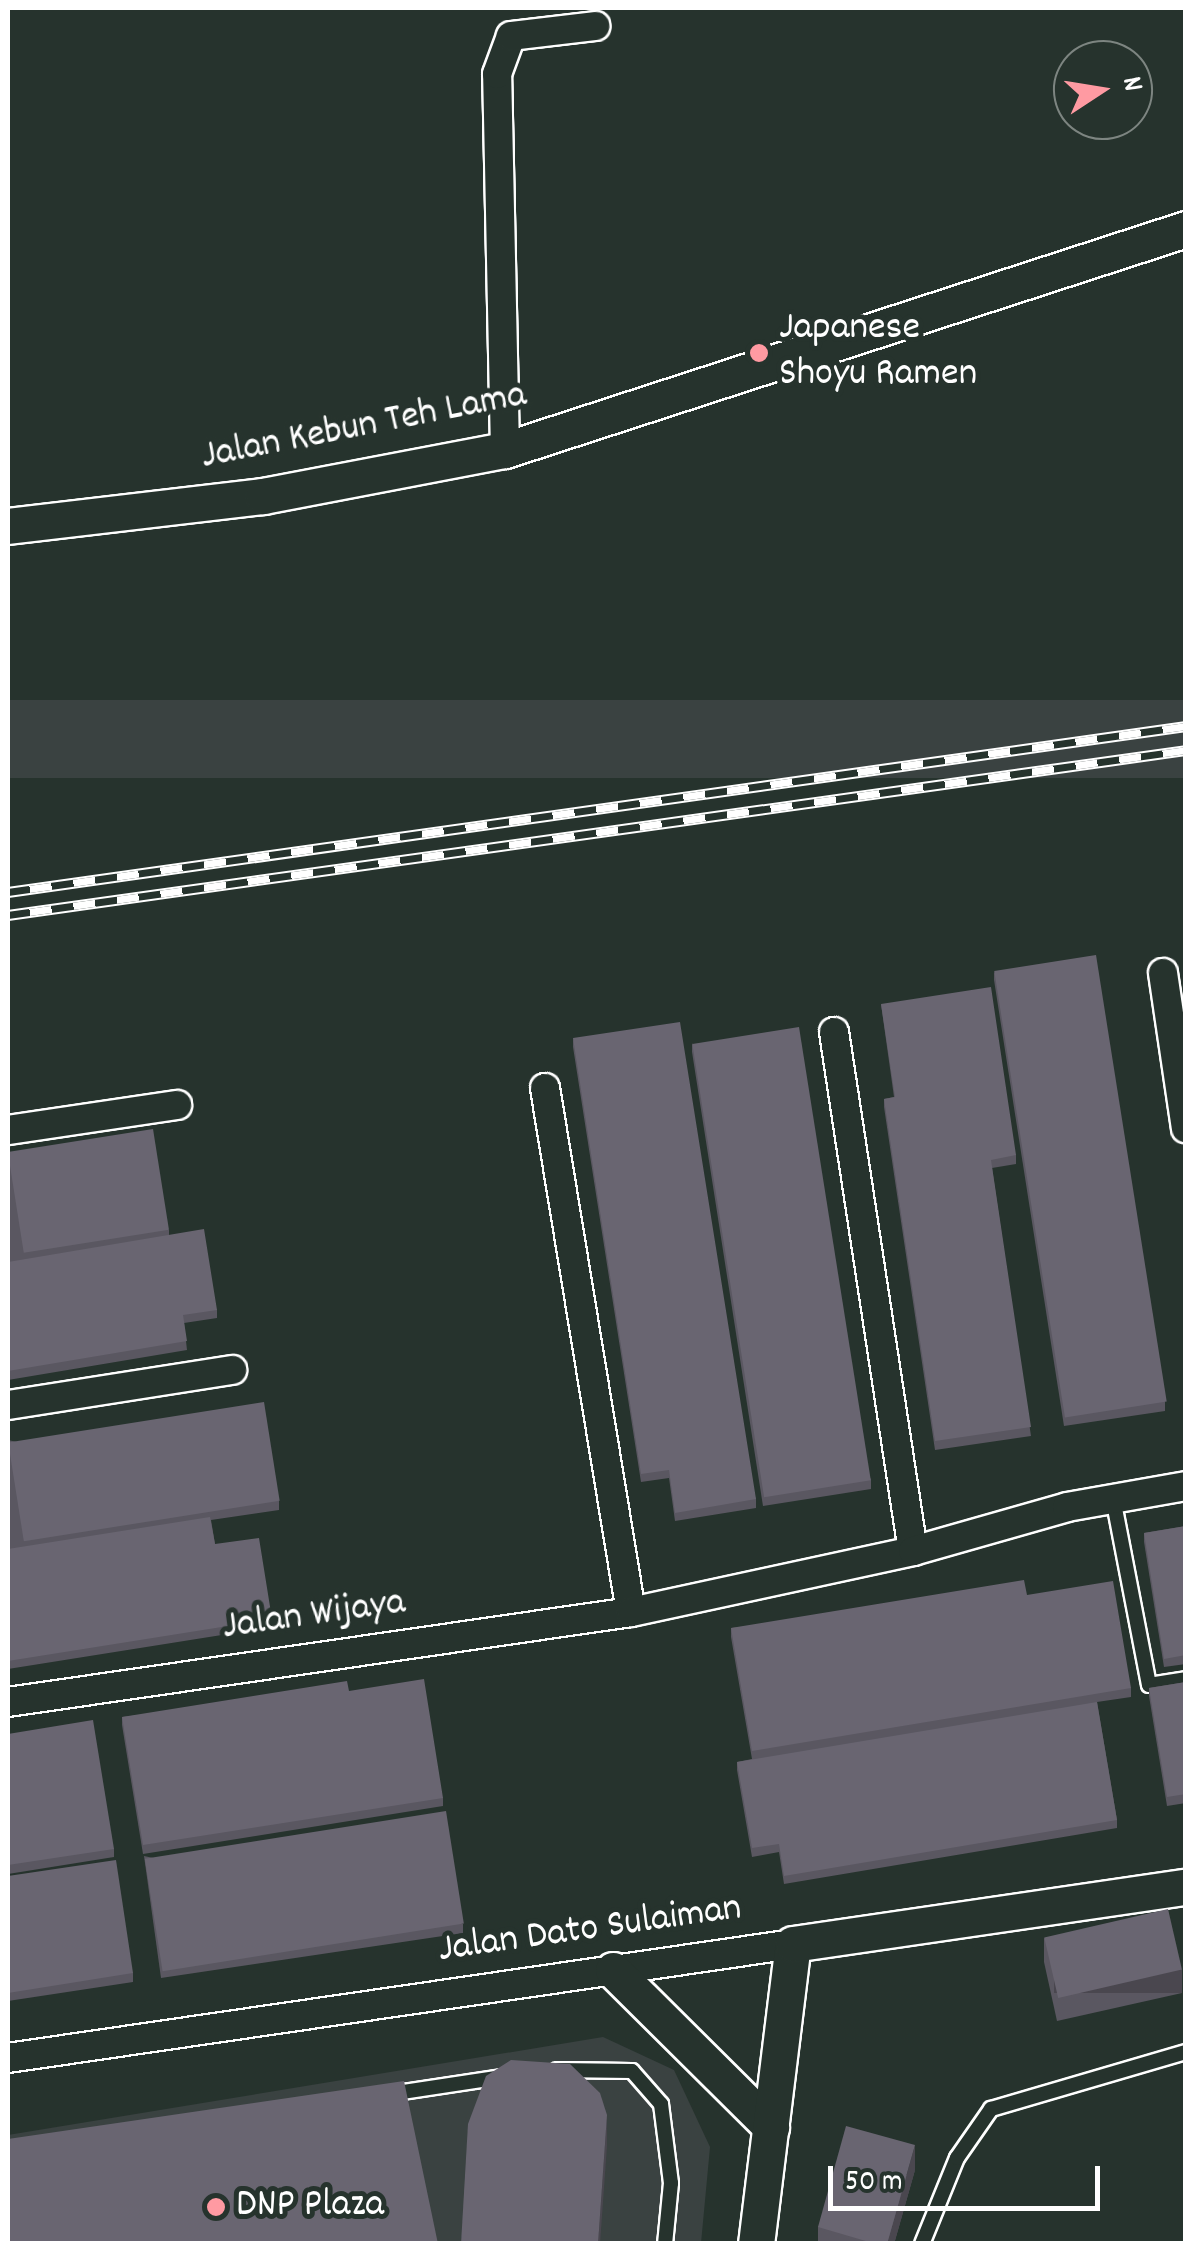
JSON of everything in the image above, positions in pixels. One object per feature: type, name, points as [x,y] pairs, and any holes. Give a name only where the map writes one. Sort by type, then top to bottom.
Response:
[{"type":"street","points":[[504,450],[498,74],[511,36],[595,26]]},
{"type":"street","name":"Jalan Kebun Teh Lama","points":[[8,526],[263,496],[504,450],[1186,228]]},
{"type":"street","points":[[1163,973],[1184,1111]]},
{"type":"street","points":[[834,1032],[913,1551]]},
{"type":"street","points":[[545,1088],[631,1612]]},
{"type":"street","points":[[8,1130],[177,1105]]},
{"type":"street","points":[[8,1404],[232,1370]]},
{"type":"street","name":"Jalan Wijaya","points":[[8,1702],[631,1612],[913,1551],[1113,1498],[1186,1486]]},
{"type":"street","name":"Jalan Dato Sulaiman","points":[[8,2058],[1186,1888]]},
{"type":"street","points":[[756,2244],[793,1944]]},
{"type":"street","points":[[613,1970],[771,2128]]},
{"type":"lane","points":[[1113,1498],[1149,1685],[1186,1678]]},
{"type":"lane","points":[[922,2244],[957,2158],[991,2109],[1186,2052]]},
{"type":"lane","points":[[533,2072],[632,2071],[661,2104],[671,2183],[665,2244]]},
{"type":"lane","points":[[377,2096],[514,2075]]},
{"type":"shaded area","points":[[8,700],[1185,700],[1185,778],[8,778]]},
{"type":"shaded area","points":[[603,2037],[674,2070],[710,2147],[701,2243],[8,2244],[8,2135]]},
{"type":"building","points":[[1096,955],[1167,1401],[1065,1418],[994,971]]},
{"type":"building","points":[[991,987],[1016,1155],[991,1160],[1031,1427],[935,1441],[884,1099],[895,1097],[881,1004]]},
{"type":"building","points":[[680,1022],[756,1499],[675,1513],[669,1470],[641,1474],[573,1038]]},
{"type":"building","points":[[799,1027],[871,1480],[764,1497],[692,1044]]},
{"type":"building","points":[[153,1129],[169,1230],[24,1253],[8,1152]]},
{"type":"building","points":[[204,1229],[217,1310],[183,1315],[187,1341],[8,1371],[8,1262]]},
{"type":"building","points":[[264,1402],[280,1501],[24,1541],[8,1443]]},
{"type":"building","points":[[210,1517],[215,1544],[259,1538],[272,1619],[8,1661],[8,1549]]},
{"type":"building","points":[[1186,1526],[1186,1655],[1164,1659],[1144,1533]]},
{"type":"building","points":[[1024,1580],[1027,1595],[1113,1581],[1131,1688],[752,1751],[731,1628]]},
{"type":"building","points":[[424,1679],[443,1798],[143,1845],[122,1717],[347,1681],[349,1691]]},
{"type":"building","points":[[1186,1682],[1186,1794],[1167,1797],[1149,1688]]},
{"type":"building","points":[[1097,1702],[1117,1820],[784,1876],[779,1844],[752,1848],[737,1762]]},
{"type":"building","points":[[93,1720],[114,1849],[8,1865],[8,1734]]},
{"type":"building","points":[[446,1811],[464,1924],[163,1971],[145,1859]]},
{"type":"building","points":[[116,1860],[133,1973],[8,1993],[8,1876]]},
{"type":"building","points":[[1168,1909],[1182,1969],[1058,1998],[1044,1938]]},
{"type":"building","name":"DNP Plaza","points":[[511,2060],[570,2064],[600,2093],[607,2115],[598,2244],[461,2244],[468,2124],[486,2076]]},
{"type":"building","name":"DNP Plaza","points":[[404,2081],[438,2244],[8,2244],[8,2139]]},
{"type":"building","points":[[846,2126],[915,2145],[887,2244],[818,2227]]},
{"type":"railway","points":[[8,892],[1186,726]]},
{"type":"railway","points":[[8,915],[1186,750]]},
{"type":"place","name":"Japanese Shoyu Ramen","points":[[759,353]]},
{"type":"place","name":"DNP Plaza","points":[[216,2207]]}]
